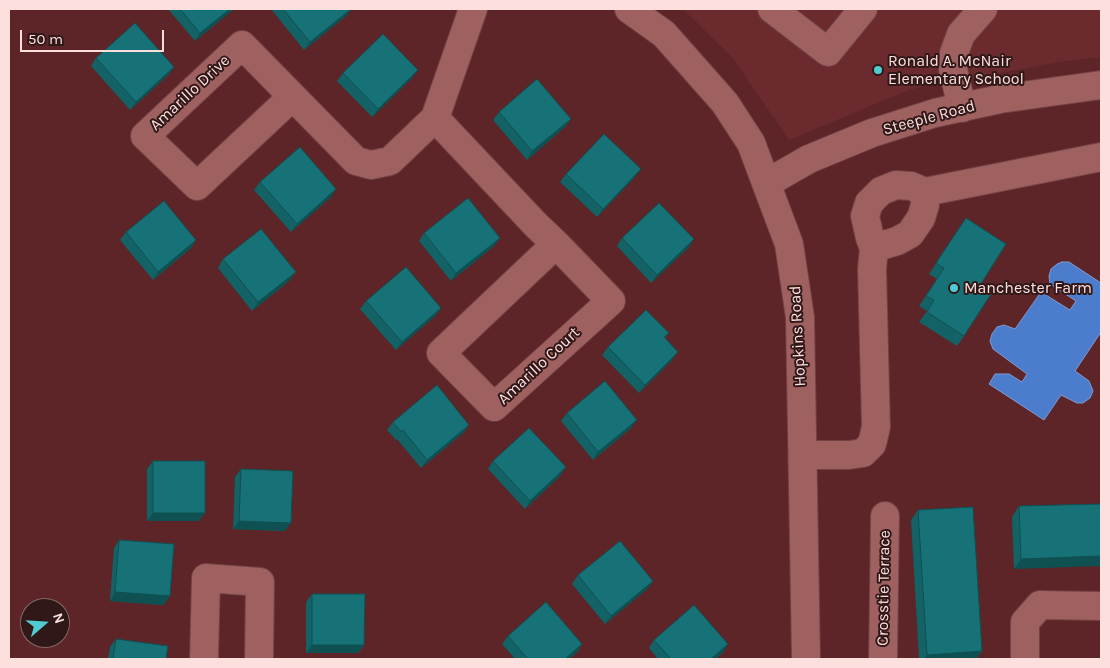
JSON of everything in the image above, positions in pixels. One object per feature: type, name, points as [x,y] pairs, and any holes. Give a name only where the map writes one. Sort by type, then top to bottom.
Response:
[{"type":"street","name":"Amarillo Drive","points":[[292,97],[197,186],[145,136],[242,45],[356,161],[371,165],[390,161],[435,118],[473,9]]},
{"type":"street","name":"Hopkins Road","points":[[629,9],[664,34],[725,103],[751,143],[790,244],[800,317],[806,659]]},
{"type":"street","points":[[772,9],[828,52],[863,9]]},
{"type":"street","points":[[962,108],[953,69],[954,53],[961,34],[982,9]]},
{"type":"street","name":"Steeple Road","points":[[767,183],[809,159],[872,133],[935,113],[1000,99],[1101,85]]},
{"type":"street","name":"Amarillo Court","points":[[435,118],[556,244],[610,301],[494,407],[441,353],[556,244]]},
{"type":"street","points":[[802,455],[849,455],[864,453],[872,444],[876,427],[872,269],[874,248],[865,216],[869,203],[881,191],[896,185],[911,186],[925,192],[1101,157]]},
{"type":"street","points":[[874,248],[897,241],[910,234],[921,218],[925,205],[925,192]]},
{"type":"street","name":"Crosstie Terrace","points":[[883,659],[885,516]]},
{"type":"street","points":[[204,659],[206,578],[260,582],[259,659]]},
{"type":"street","points":[[1025,659],[1025,622],[1040,605],[1101,606]]},
{"type":"shaded area","name":"Ronald A. McNair Elementary School","points":[[683,9],[1101,9],[1101,57],[937,82],[904,92],[789,140],[732,57]]},
{"type":"water","points":[[1062,262],[1069,262],[1101,283],[1101,332],[1075,371],[1089,381],[1093,391],[1090,398],[1083,403],[1077,403],[1061,395],[1044,420],[989,384],[995,374],[1009,374],[1022,382],[1027,374],[993,349],[990,341],[997,327],[1004,325],[1015,329],[1041,292],[1070,310],[1076,301],[1050,284],[1049,276],[1051,269]]},
{"type":"building","points":[[180,9],[230,9],[200,33]]},
{"type":"building","points":[[283,9],[351,9],[310,42]]},
{"type":"building","points":[[135,23],[174,67],[136,102],[96,58]]},
{"type":"building","points":[[383,34],[418,70],[378,109],[343,73]]},
{"type":"building","points":[[537,79],[571,119],[532,151],[499,112]]},
{"type":"building","points":[[604,134],[641,169],[603,209],[566,174]]},
{"type":"building","points":[[300,147],[336,189],[297,224],[260,182]]},
{"type":"building","points":[[468,198],[500,238],[456,273],[424,233]]},
{"type":"building","points":[[164,201],[196,240],[158,272],[126,232]]},
{"type":"building","points":[[659,203],[694,239],[657,275],[622,238]]},
{"type":"building","name":"Manchester Farm","points":[[966,218],[1006,244],[979,287],[991,294],[964,336],[927,312],[934,300],[926,296],[944,268],[936,263]]},
{"type":"building","points":[[261,229],[296,272],[258,302],[223,259]]},
{"type":"building","points":[[406,267],[441,308],[402,342],[366,301]]},
{"type":"building","points":[[646,310],[669,333],[664,337],[678,352],[645,385],[608,347]]},
{"type":"building","points":[[605,381],[637,420],[598,452],[567,413]]},
{"type":"building","points":[[437,385],[469,425],[427,460],[403,430],[401,432],[393,422]]},
{"type":"building","points":[[529,428],[566,467],[530,501],[493,461]]},
{"type":"building","points":[[153,461],[205,461],[205,513],[153,513]]},
{"type":"building","points":[[241,469],[293,471],[291,523],[239,521]]},
{"type":"building","points":[[1101,504],[1101,556],[1021,559],[1019,506]]},
{"type":"building","points":[[973,507],[982,651],[927,655],[918,510]]},
{"type":"building","points":[[119,540],[174,544],[170,596],[115,592]]},
{"type":"building","points":[[620,541],[653,581],[611,616],[578,575]]},
{"type":"building","points":[[312,594],[365,594],[364,645],[312,645]]},
{"type":"building","points":[[546,602],[582,644],[565,659],[528,659],[508,636]]},
{"type":"building","points":[[694,605],[728,644],[711,659],[671,659],[654,640]]},
{"type":"building","points":[[116,639],[168,646],[166,659],[113,659]]},
{"type":"place","name":"Ronald A. McNair Elementary School","points":[[878,70]]},
{"type":"place","name":"Manchester Farm","points":[[954,288]]}]
